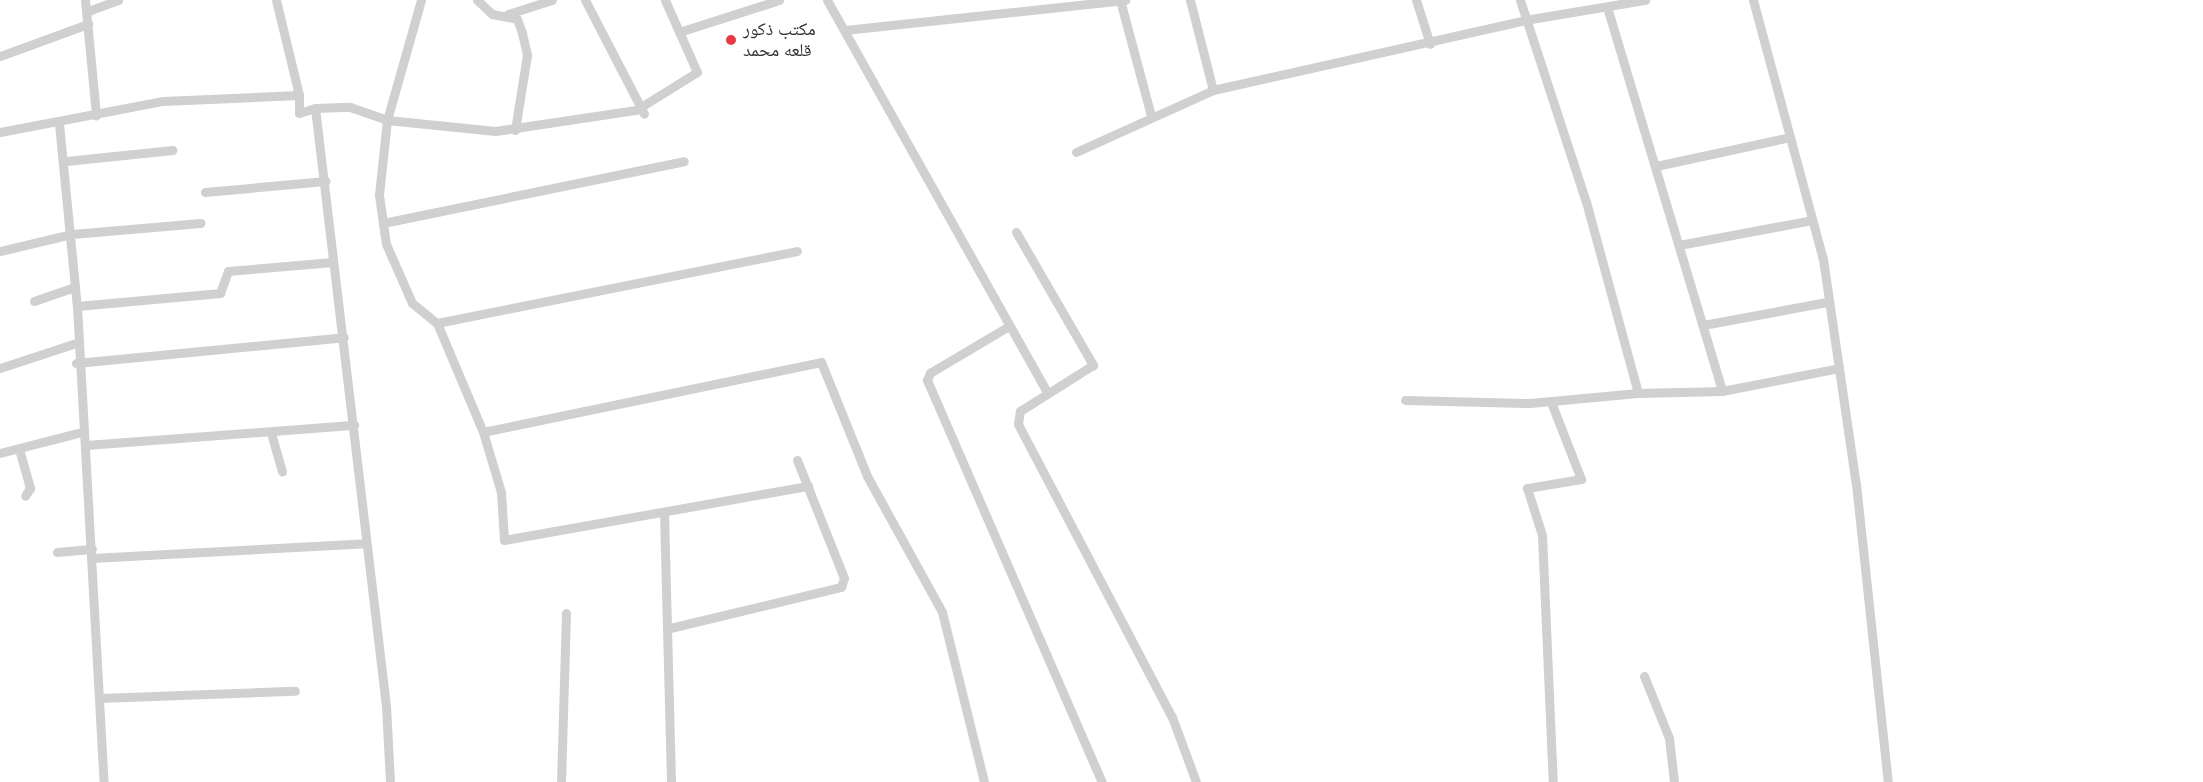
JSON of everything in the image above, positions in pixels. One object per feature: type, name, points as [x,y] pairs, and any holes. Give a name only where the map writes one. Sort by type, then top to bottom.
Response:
[{"type":"street","points":[[85,0],[88,11],[96,115]]},
{"type":"street","points":[[88,11],[118,0]]},
{"type":"street","points":[[276,0],[299,95],[299,112],[315,108],[350,107],[387,120],[515,130],[643,110],[697,72],[664,0]]},
{"type":"street","points":[[421,0],[387,120],[379,195],[383,224],[411,303],[437,323],[483,432],[501,492],[504,540],[808,486]]},
{"type":"street","points":[[477,0],[492,14],[508,14],[552,0]]},
{"type":"street","points":[[585,0],[643,110]]},
{"type":"street","points":[[680,32],[779,0]]},
{"type":"street","points":[[826,0],[846,30],[1047,392]]},
{"type":"street","points":[[846,30],[1122,0],[1151,116]]},
{"type":"street","points":[[1190,0],[1214,90]]},
{"type":"street","points":[[1416,0],[1430,44]]},
{"type":"street","points":[[1520,0],[1586,202],[1638,393]]},
{"type":"street","points":[[1077,152],[1151,116],[1214,90],[1430,44],[1525,20],[1645,0]]},
{"type":"street","points":[[1753,0],[1812,220],[1839,368],[1888,782]]},
{"type":"street","points":[[1607,7],[1722,391]]},
{"type":"street","points":[[508,14],[517,19],[527,55],[515,130]]},
{"type":"street","points":[[0,56],[88,24]]},
{"type":"street","points":[[0,132],[59,124],[163,101],[299,95]]},
{"type":"street","points":[[315,108],[326,181],[333,262],[354,425],[390,782]]},
{"type":"street","points":[[59,124],[66,161],[72,234],[76,363],[82,432],[86,445],[104,782]]},
{"type":"street","points":[[1656,166],[1790,137]]},
{"type":"street","points":[[66,161],[172,150]]},
{"type":"street","points":[[383,224],[684,161]]},
{"type":"street","points":[[205,192],[326,181]]},
{"type":"street","points":[[1679,245],[1812,220]]},
{"type":"street","points":[[0,251],[72,234],[201,224]]},
{"type":"street","points":[[1016,232],[1093,365],[1020,411],[1018,424],[1172,717],[1196,782]]},
{"type":"street","points":[[437,323],[797,251]]},
{"type":"street","points":[[76,306],[220,293],[223,272],[333,262]]},
{"type":"street","points":[[34,301],[75,287]]},
{"type":"street","points":[[1703,325],[1827,302]]},
{"type":"street","points":[[1009,326],[930,373],[927,380],[1102,782]]},
{"type":"street","points":[[76,363],[344,337]]},
{"type":"street","points":[[0,368],[76,343]]},
{"type":"street","points":[[483,432],[821,362],[867,476],[942,612],[984,782]]},
{"type":"street","points":[[1405,400],[1551,402],[1638,393],[1722,391],[1839,368]]},
{"type":"street","points":[[1551,402],[1581,478],[1527,488],[1542,535],[1553,782]]},
{"type":"street","points":[[86,445],[271,433],[354,425]]},
{"type":"street","points":[[0,453],[82,432]]},
{"type":"street","points":[[271,433],[282,471]]},
{"type":"street","points":[[19,448],[30,488],[25,496]]},
{"type":"street","points":[[670,627],[841,587],[844,578],[797,460]]},
{"type":"street","points":[[664,513],[670,627],[671,782]]},
{"type":"street","points":[[57,552],[92,554],[366,543]]},
{"type":"street","points":[[561,782],[566,613]]},
{"type":"street","points":[[1644,676],[1669,738],[1674,782]]},
{"type":"street","points":[[100,698],[295,691]]},
{"type":"place","name":"مکتب ذکور قلعه محمد","points":[[731,40]]}]
